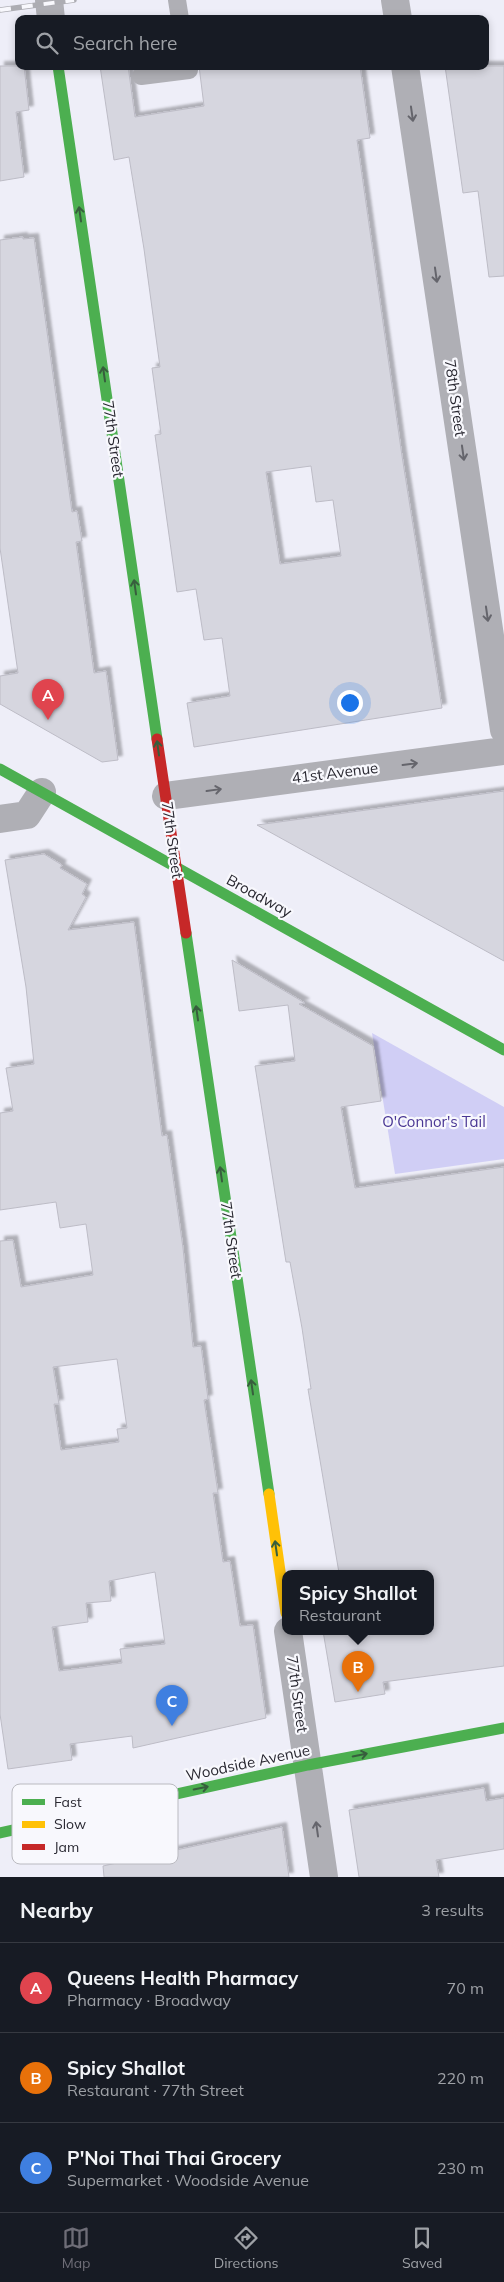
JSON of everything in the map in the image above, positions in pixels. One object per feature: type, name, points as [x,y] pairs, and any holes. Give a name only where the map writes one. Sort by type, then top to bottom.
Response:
[{"type":"street","points":[[49,0],[51,15]]},
{"type":"street","points":[[395,0],[397,15]]},
{"type":"street","name":"77th Street","points":[[59,70],[282,1586]]},
{"type":"street","name":"78th Street","points":[[406,70],[504,730]]},
{"type":"street","name":"41st Avenue","points":[[166,796],[504,751]]},
{"type":"street","name":"Broadway","points":[[0,769],[504,1050]]},
{"type":"street","points":[[0,819],[27,815],[42,792]]},
{"type":"street","name":"77th Street","points":[[289,1635],[324,1877]]},
{"type":"street","name":"Woodside Avenue","points":[[178,1794],[308,1765],[504,1728]]},
{"type":"lane","points":[[177,0],[179,15]]},
{"type":"lane","points":[[141,76],[189,70]]},
{"type":"green space","name":"O'Connor's Tail","points":[[372,1033],[504,1107],[504,1159],[395,1174]]},
{"type":"building","points":[[0,66],[15,66],[15,70],[24,70],[29,110],[16,112],[24,177],[0,181]]},
{"type":"building","points":[[489,66],[504,66],[504,276],[489,277],[478,191],[463,193],[446,70],[489,70]]},
{"type":"building","points":[[101,70],[129,70],[135,117],[204,106],[200,70],[361,70],[370,138],[357,140],[402,456],[442,708],[194,747],[187,703],[230,696],[222,638],[204,640],[196,589],[177,592],[155,435],[161,434],[152,368],[160,367],[129,157],[114,160]],"holes":[[[311,466],[316,502],[333,500],[341,556],[280,564],[266,472]]]},
{"type":"building","points":[[23,237],[23,239],[34,238],[72,512],[77,511],[82,541],[76,542],[94,673],[106,671],[118,760],[102,762],[0,704],[0,676],[18,673],[0,548],[0,240]]},
{"type":"building","points":[[504,791],[504,961],[257,825],[410,804]]},
{"type":"building","points":[[44,854],[62,865],[60,868],[87,884],[82,894],[86,897],[68,930],[134,922],[162,1136],[167,1135],[183,1248],[193,1347],[201,1346],[208,1399],[204,1400],[218,1493],[213,1493],[223,1562],[230,1561],[240,1626],[253,1625],[266,1718],[133,1748],[132,1736],[70,1744],[72,1760],[8,1769],[0,1714],[0,1241],[13,1240],[21,1287],[93,1275],[86,1224],[60,1228],[56,1202],[0,1210],[0,1113],[13,1111],[6,1068],[34,1064],[26,987],[5,860]],"holes":[[[117,1359],[127,1428],[117,1429],[119,1442],[61,1450],[54,1404],[59,1404],[53,1367]],[[155,1572],[165,1644],[120,1649],[122,1663],[59,1671],[52,1627],[88,1622],[86,1603],[111,1601],[109,1581]]]},
{"type":"building","points":[[232,960],[305,1003],[299,1004],[373,1046],[381,1101],[341,1107],[355,1188],[504,1167],[504,1666],[383,1682],[385,1694],[335,1702],[324,1635],[434,1635],[434,1570],[338,1570],[308,1389],[311,1389],[302,1328],[290,1262],[286,1262],[255,1066],[295,1061],[288,1005],[239,1011]]},
{"type":"building","points":[[484,1788],[486,1801],[504,1798],[504,1849],[436,1860],[439,1877],[359,1877],[349,1810]]},
{"type":"building","points":[[282,1827],[289,1877],[104,1877],[103,1866],[112,1864],[178,1864],[178,1850]]},
{"type":"railway","points":[[0,10],[74,0]]},
{"type":"traffic: fast","points":[[59,70],[157,739]]},
{"type":"traffic: fast","points":[[0,769],[504,1050]]},
{"type":"traffic: fast","points":[[186,933],[269,1494]]},
{"type":"traffic: fast","points":[[178,1794],[308,1765],[504,1728]]},
{"type":"traffic: fast","points":[[0,1833],[12,1830]]},
{"type":"traffic: slow","points":[[269,1494],[282,1585]]},
{"type":"traffic: jam","points":[[157,739],[186,933]]},
{"type":"place","name":"Queens Health Pharmacy","points":[[48,720]]},
{"type":"place","name":"Spicy Shallot","points":[[358,1692]]},
{"type":"place","name":"P'Noi Thai Thai Grocery","points":[[172,1726]]}]
